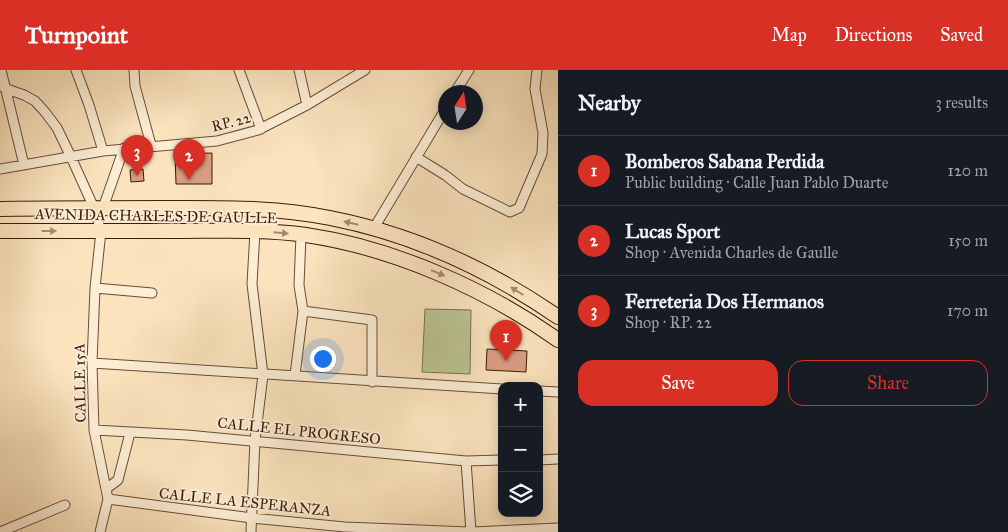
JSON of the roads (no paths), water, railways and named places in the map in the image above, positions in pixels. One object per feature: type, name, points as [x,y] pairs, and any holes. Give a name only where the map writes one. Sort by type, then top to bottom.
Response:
[{"type":"main road","name":"AVENIDA CHARLES DE GAULLE","points":[[0,209],[243,208],[329,218],[374,228],[468,264],[558,317]]},
{"type":"main road","name":"AVENIDA CHARLES DE GAULLE","points":[[0,231],[254,231],[301,235],[392,256],[438,273],[532,322],[558,340]]},
{"type":"street","points":[[1,70],[24,165]]},
{"type":"street","points":[[76,70],[103,150]]},
{"type":"street","points":[[134,70],[150,146]]},
{"type":"street","points":[[239,70],[261,129]]},
{"type":"street","points":[[299,70],[307,105]]},
{"type":"street","name":"RP. 22","points":[[0,169],[103,150],[217,141],[261,129],[307,105],[366,70]]},
{"type":"street","points":[[459,85],[468,70]]},
{"type":"street","points":[[416,157],[471,193],[510,212],[519,208],[542,154],[542,133],[535,89],[537,70]]},
{"type":"street","name":"CALLE 15A","points":[[4,88],[35,101],[45,112],[57,128],[98,208],[100,231],[95,288],[92,363],[94,430],[108,499],[100,532]]},
{"type":"street","points":[[374,228],[438,121]]},
{"type":"street","points":[[98,208],[124,148]]},
{"type":"street","points":[[251,532],[255,440],[262,375],[252,284],[254,231]]},
{"type":"street","points":[[295,376],[303,311],[299,285],[301,235]]},
{"type":"street","points":[[95,288],[152,293]]},
{"type":"street","points":[[303,311],[372,320],[372,382]]},
{"type":"street","points":[[92,363],[498,389]]},
{"type":"street","points":[[543,391],[558,392]]},
{"type":"street","name":"CALLE EL PROGRESO","points":[[94,430],[187,434],[466,461],[498,460]]},
{"type":"street","points":[[106,489],[118,480],[130,433]]},
{"type":"street","points":[[543,460],[558,459]]},
{"type":"street","points":[[466,461],[471,532]]},
{"type":"street","name":"CALLE LA ESPERANZA","points":[[108,499],[345,529],[471,532],[558,528]]},
{"type":"street","points":[[0,532],[65,505]]},
{"type":"place","name":"Ferreteria Dos Hermanos","points":[[137,176]]},
{"type":"place","name":"Lucas Sport","points":[[189,180]]},
{"type":"place","name":"Bomberos Sabana Perdida","points":[[506,361]]}]
